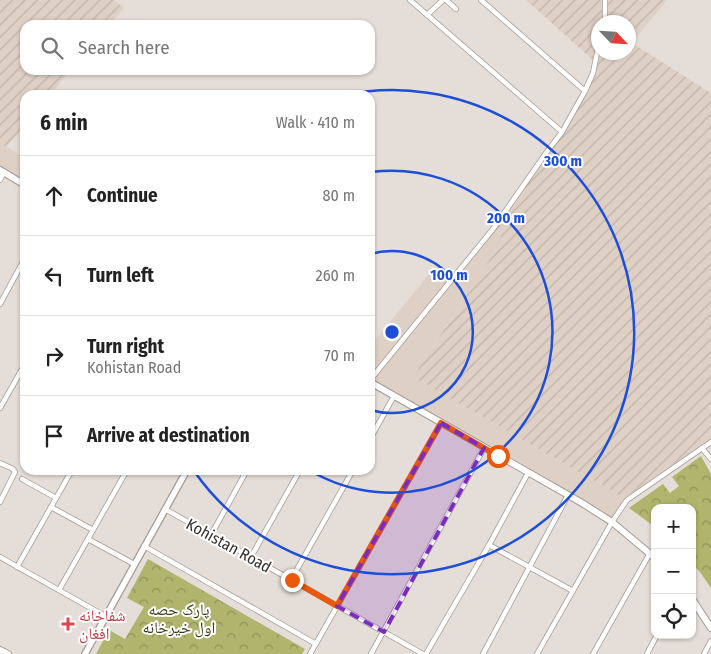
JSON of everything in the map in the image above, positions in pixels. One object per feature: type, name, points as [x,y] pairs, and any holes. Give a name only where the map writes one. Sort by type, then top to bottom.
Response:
[{"type":"main road","points":[[2,171],[20,182]]},
{"type":"main road","points":[[375,384],[612,522],[651,554]]},
{"type":"main road","points":[[696,604],[710,623]]},
{"type":"main road","points":[[0,650],[8,654]]},
{"type":"street","points":[[410,0],[562,132]]},
{"type":"street","points":[[427,15],[445,0],[456,9]]},
{"type":"street","points":[[481,0],[585,91]]},
{"type":"street","points":[[604,15],[605,0]]},
{"type":"street","points":[[375,375],[493,229],[562,132],[585,91],[593,73],[596,60]]},
{"type":"street","points":[[0,180],[2,171]]},
{"type":"street","points":[[0,304],[20,267]]},
{"type":"street","points":[[0,408],[20,373]]},
{"type":"street","points":[[375,430],[394,396]]},
{"type":"street","points":[[310,654],[441,423]]},
{"type":"street","points":[[537,654],[612,522],[627,500],[711,442]]},
{"type":"street","points":[[371,654],[484,448]]},
{"type":"street","points":[[702,448],[711,459]]},
{"type":"street","points":[[0,463],[15,472],[0,502]]},
{"type":"street","points":[[425,654],[489,545],[528,473]]},
{"type":"street","points":[[17,567],[69,475]]},
{"type":"street","points":[[59,590],[124,475]]},
{"type":"street","points":[[85,654],[184,475]]},
{"type":"street","points":[[211,535],[244,475]]},
{"type":"street","points":[[251,557],[297,475]]},
{"type":"street","points":[[292,580],[350,475]]},
{"type":"street","points":[[22,479],[56,498]]},
{"type":"street","points":[[482,654],[568,495]]},
{"type":"street","points":[[51,507],[93,530]]},
{"type":"street","name":"Kohistan Road","points":[[165,509],[425,654]]},
{"type":"street","points":[[88,539],[134,564]]},
{"type":"street","points":[[489,545],[572,591]]},
{"type":"street","points":[[144,546],[316,644]]},
{"type":"street","points":[[0,557],[105,616]]},
{"type":"street","points":[[593,654],[651,557]]},
{"type":"street","points":[[647,654],[655,639]]},
{"type":"street","points":[[704,654],[711,641]]},
{"type":"highlighted area","points":[[441,423],[484,448],[384,632],[337,606]]},
{"type":"shaded area","points":[[0,0],[114,0],[124,8],[113,20],[20,20],[20,75],[67,75],[54,90],[20,90],[20,131],[6,147],[0,143]]},
{"type":"shaded area","points":[[526,0],[667,0],[636,38],[636,15],[591,15],[591,58]]},
{"type":"shaded area","points":[[636,46],[711,93],[711,438],[624,498],[413,377],[503,239],[493,229],[562,132],[585,91],[595,62],[593,60],[636,60]]},
{"type":"shaded area","points":[[0,143],[20,155],[20,182],[0,170]]},
{"type":"shaded area","points":[[493,229],[503,239],[413,377],[624,498],[612,522],[375,385],[375,341],[433,269],[449,282]]},
{"type":"green space","points":[[701,456],[711,474],[711,588],[696,568],[696,504],[651,504],[651,524],[629,508],[663,484],[670,493],[679,486],[672,477]]},
{"type":"green space","name":"پارک حصه اول خیرخانه","points":[[148,559],[305,649],[302,654],[96,654],[109,630],[125,639],[144,607],[127,598]]},
{"type":"place","name":"شفاخانه افغان","points":[[68,624]]},
{"type":"route","points":[[292,580],[337,606],[441,423],[498,456]]}]
